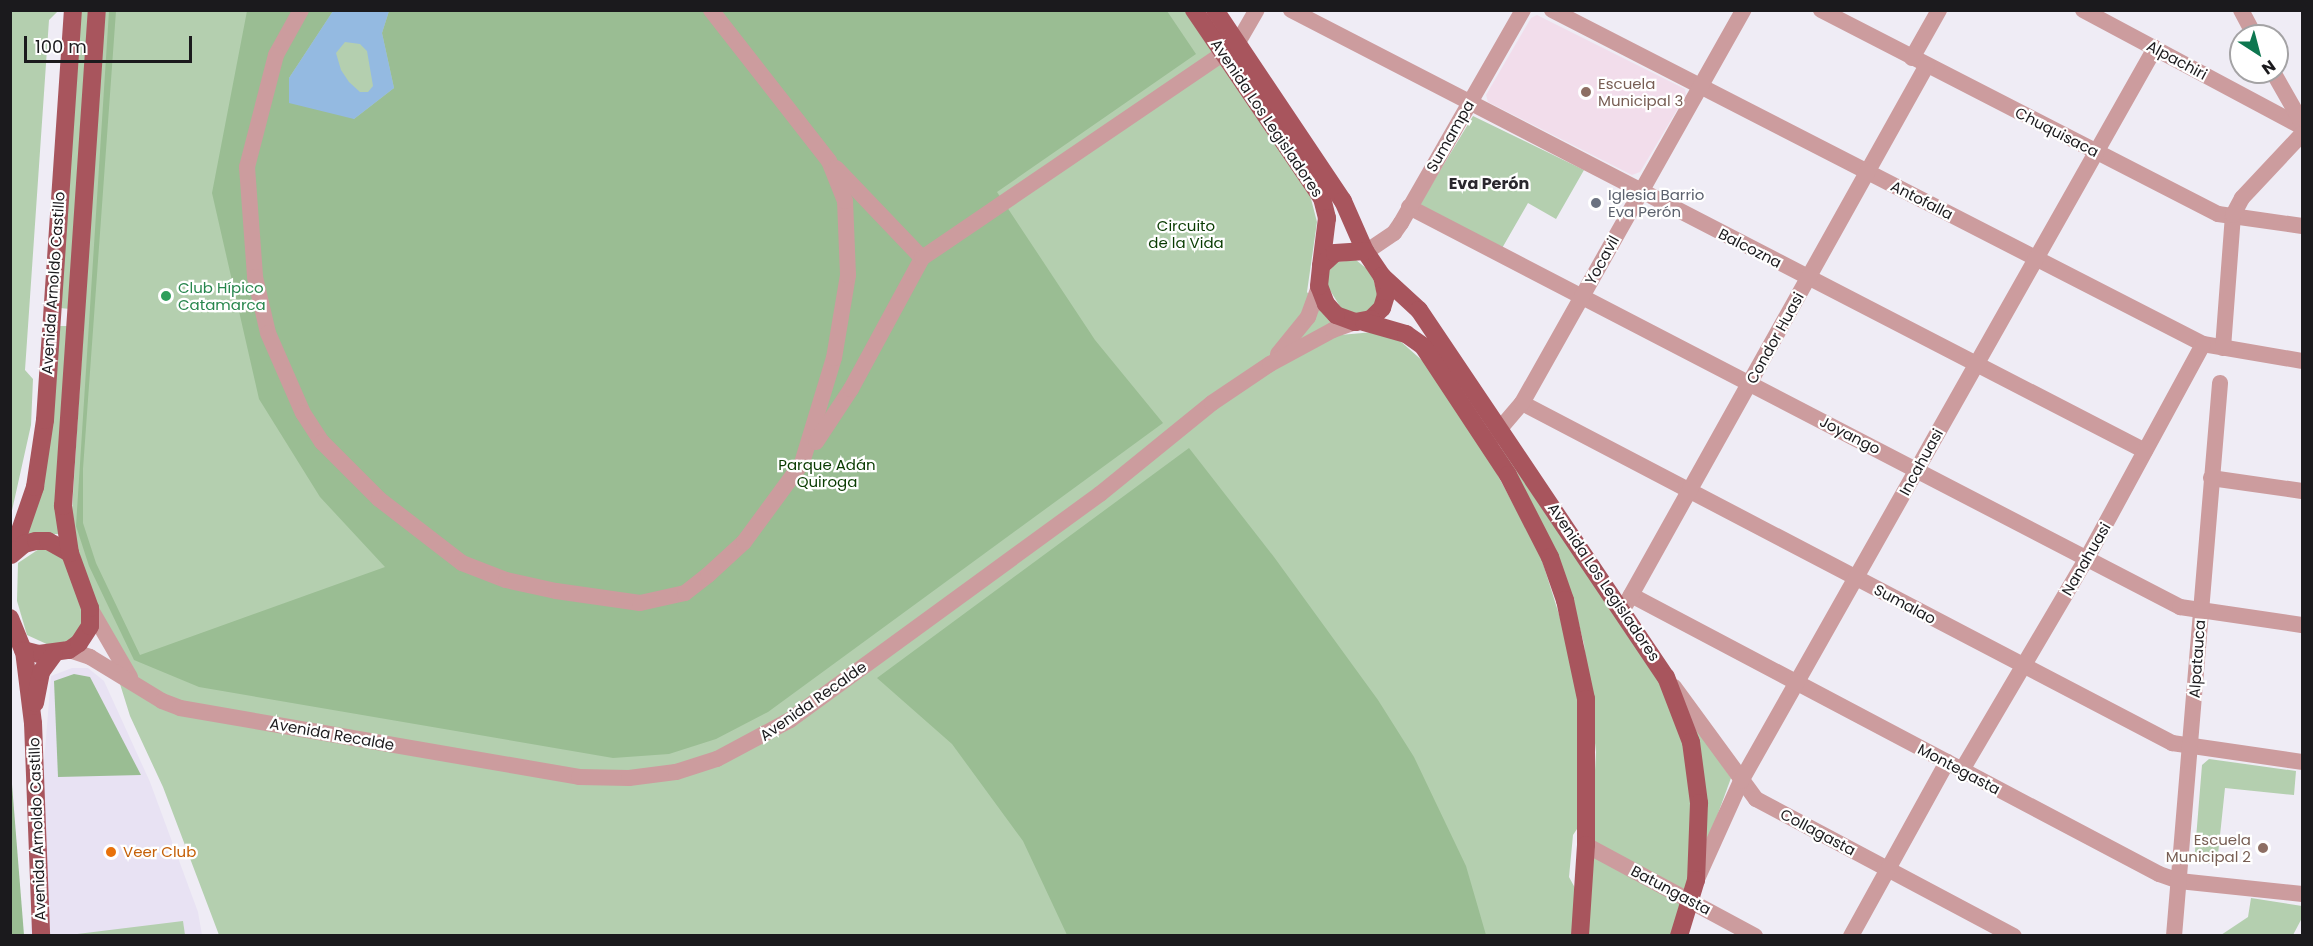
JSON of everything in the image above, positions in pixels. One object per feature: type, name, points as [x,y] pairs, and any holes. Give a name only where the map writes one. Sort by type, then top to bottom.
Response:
[{"type":"main road","name":"Avenida Arnoldo Castillo","points":[[12,554],[35,487],[45,420],[73,10]]},
{"type":"main road","name":"Avenida Arnoldo Castillo","points":[[33,723],[41,672],[85,635],[90,608],[70,552],[63,506],[97,10]]},
{"type":"main road","name":"Avenida Los Legisladores","points":[[1194,10],[1230,48],[1342,201],[1365,251]]},
{"type":"main road","name":"Avenida Los Legisladores","points":[[1215,10],[1230,48],[1322,198],[1327,218],[1322,266]]},
{"type":"main road","points":[[1365,251],[1382,276],[1385,302],[1375,316],[1359,322],[1331,310],[1319,286],[1322,266],[1335,253],[1365,251]]},
{"type":"main road","name":"Avenida Los Legisladores","points":[[1382,276],[1419,310],[1495,436],[1550,557],[1578,645],[1586,699],[1586,845],[1580,936]]},
{"type":"main road","name":"Avenida Los Legisladores","points":[[1359,322],[1406,334],[1423,346],[1627,603],[1666,677],[1683,714],[1696,770],[1699,803],[1696,880],[1678,936]]},
{"type":"main road","points":[[12,554],[24,544],[48,541],[70,552]]},
{"type":"main road","name":"Avenida Arnoldo Castillo","points":[[10,618],[33,723],[41,936]]},
{"type":"main road","points":[[19,651],[62,652]]},
{"type":"street","points":[[301,10],[276,55],[247,167],[255,277],[268,333],[303,413],[322,442],[379,499],[477,570],[556,591],[640,603],[685,593],[744,542],[802,463],[851,389],[922,258],[1230,48],[1257,10]]},
{"type":"street","points":[[711,10],[829,160],[922,258]]},
{"type":"street","name":"Balcozna","points":[[1291,10],[1468,105],[2145,451]]},
{"type":"street","name":"Sumampa","points":[[1365,251],[1394,233],[1523,10]]},
{"type":"street","name":"Antofalla","points":[[1552,10],[2204,344],[2302,361]]},
{"type":"street","name":"Yocavil","points":[[1495,436],[1522,403],[1743,10]]},
{"type":"street","name":"Chuquisaca","points":[[1821,10],[2218,214],[2302,226]]},
{"type":"street","points":[[1912,58],[1939,10]]},
{"type":"street","name":"Alpachiri","points":[[2083,10],[2302,125]]},
{"type":"street","points":[[2241,10],[2249,24]]},
{"type":"street","name":"Incahuasi","points":[[1696,880],[1741,781],[2155,48]]},
{"type":"street","name":"Condor Huasi","points":[[1627,603],[1927,66]]},
{"type":"street","points":[[2280,84],[2302,125]]},
{"type":"street","points":[[2223,348],[2233,215],[2242,198],[2302,134]]},
{"type":"street","points":[[802,463],[834,358],[848,275],[845,201],[829,160]]},
{"type":"street","name":"Joyango","points":[[1409,207],[2180,607],[2201,612],[2302,625]]},
{"type":"street","name":"Avenida Recalde","points":[[1270,364],[1304,323],[1319,286]]},
{"type":"street","name":"Avenida Recalde","points":[[62,652],[90,657],[180,708],[579,777],[629,778],[676,772],[743,748],[789,720],[1100,494],[1212,403],[1270,364],[1359,322]]},
{"type":"street","name":"Nanahuasi","points":[[1962,770],[2087,558],[2204,344]]},
{"type":"street","name":"Alpatauca","points":[[2174,936],[2220,383]]},
{"type":"street","name":"Sumalao","points":[[1522,403],[2172,743],[2191,748],[2302,762]]},
{"type":"street","points":[[2211,478],[2302,491]]},
{"type":"street","name":"Montegasta","points":[[1627,603],[1797,683],[2159,874],[2179,881],[2302,894]]},
{"type":"street","points":[[90,608],[133,683]]},
{"type":"street","name":"Collagasta","points":[[1666,677],[1756,799],[1888,869],[1991,930],[2014,936]]},
{"type":"street","points":[[1851,936],[1947,762]]},
{"type":"street","name":"Batungasta","points":[[1586,845],[1755,936]]},
{"type":"shaded area","name":"Escuela Municipal 3","points":[[1537,15],[1685,89],[1686,95],[1640,172],[1632,175],[1488,102],[1486,95],[1531,18]]},
{"type":"shaded area","points":[[72,668],[88,668],[104,681],[150,782],[198,912],[202,935],[30,936],[51,676]]},
{"type":"green space","points":[[11,10],[58,11],[49,20],[25,370],[33,379],[31,425],[11,515]]},
{"type":"green space","points":[[79,11],[91,11],[70,309],[60,308]]},
{"type":"green space","name":"Parque Adán Quiroga","points":[[103,11],[1185,11],[1310,195],[1317,222],[1307,292],[1340,335],[1374,332],[1399,340],[1425,363],[1481,444],[1540,554],[1573,659],[1581,724],[1581,823],[1573,835],[1569,877],[1575,888],[1572,935],[219,935],[163,787],[130,716],[71,527]]},
{"type":"green space","points":[[109,11],[116,11],[83,469],[83,523],[96,563],[140,655],[385,567],[320,497],[259,399],[212,193],[247,11],[333,11],[289,78],[354,119],[394,88],[382,33],[389,11],[1167,11],[1196,54],[997,192],[1095,340],[1163,423],[768,712],[716,739],[669,754],[613,758],[199,687],[134,660],[89,566],[76,526]]},
{"type":"green space","points":[[1473,116],[1584,170],[1556,219],[1528,203],[1501,250],[1421,207],[1421,202]]},
{"type":"green space","points":[[1356,260],[1372,273],[1378,297],[1371,310],[1356,314],[1341,308],[1328,287],[1328,272],[1337,262]]},
{"type":"green space","points":[[59,326],[69,326],[58,534],[26,534]]},
{"type":"green space","points":[[1189,448],[1274,557],[1378,700],[1414,757],[1466,866],[1486,935],[1067,935],[1023,841],[952,744],[877,678]]},
{"type":"green space","points":[[1501,448],[1659,680],[1684,742],[1692,801],[1689,876],[1672,935],[1586,935],[1596,752],[1584,644],[1572,598]]},
{"type":"green space","points":[[39,549],[50,549],[63,557],[82,601],[83,624],[70,640],[51,646],[27,635],[17,601],[18,563]]},
{"type":"green space","points":[[74,674],[90,677],[141,775],[58,777],[54,681]]},
{"type":"green space","points":[[1693,723],[1731,778],[1705,849]]},
{"type":"green space","points":[[2209,759],[2296,771],[2294,795],[2225,788],[2217,864],[2194,863],[2202,765]]},
{"type":"green space","points":[[11,772],[24,935],[11,935]]},
{"type":"green space","points":[[2251,898],[2302,906],[2302,918],[2293,935],[2221,935],[2248,917]]},
{"type":"green space","points":[[183,921],[185,935],[69,935]]},
{"type":"water","points":[[333,11],[389,11],[382,33],[394,88],[354,119],[289,103],[289,78]],"holes":[[[345,42],[360,44],[367,51],[373,86],[368,92],[360,92],[349,82],[341,70],[336,53]]]},
{"type":"place","name":"Escuela Municipal 3","points":[[1586,92]]},
{"type":"place","name":"Iglesia Barrio Eva Perón","points":[[1596,203]]},
{"type":"place","name":"Club Hípico Catamarca","points":[[166,296]]},
{"type":"place","name":"Escuela Municipal 2","points":[[2263,848]]},
{"type":"place","name":"Veer Club","points":[[111,852]]},
{"type":"district","name":"Eva Perón","points":[[1489,184]]},
{"type":"park label","name":"Circuito de la Vida","points":[[1186,234]]}]
